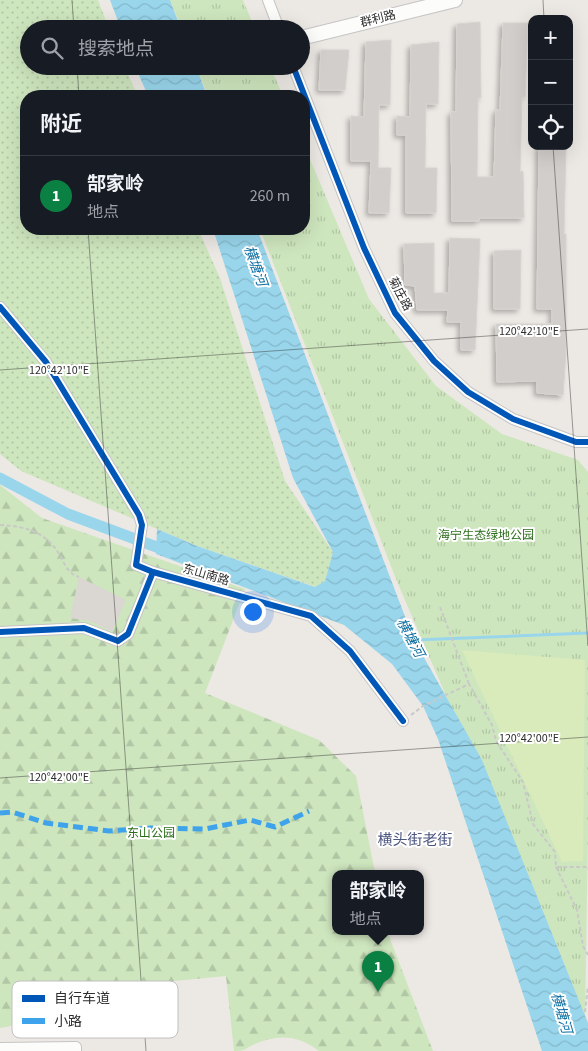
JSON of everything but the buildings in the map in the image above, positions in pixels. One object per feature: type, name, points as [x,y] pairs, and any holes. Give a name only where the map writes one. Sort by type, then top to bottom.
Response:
[{"type":"street","points":[[268,0],[276,20]]},
{"type":"street","name":"群利路","points":[[310,36],[455,0]]},
{"type":"street","name":"菊庄路","points":[[297,75],[302,90]]},
{"type":"street","name":"菊庄路","points":[[310,110],[364,248],[395,313],[434,361],[468,392],[513,419],[576,442],[588,442]]},
{"type":"street","points":[[0,307],[46,362],[104,454],[139,515],[142,525],[136,565],[153,572],[128,634],[118,642],[84,628],[0,632]]},
{"type":"street","name":"东山南路","points":[[153,572],[311,616],[350,651],[404,721]]},
{"type":"street","points":[[0,1048],[76,1047],[76,1051]]},
{"type":"path","points":[[0,525],[19,526],[48,539],[66,568],[72,574],[79,577]]},
{"type":"path","points":[[440,607],[469,684],[492,725],[496,741],[523,782],[533,824],[555,852],[556,867],[577,910],[583,946],[588,955]]},
{"type":"path","points":[[404,721],[423,706],[469,684]]},
{"type":"path","points":[[556,867],[588,867]]},
{"type":"path","points":[[584,1012],[588,986]]},
{"type":"green space","points":[[0,0],[98,0],[106,20],[20,20],[20,75],[128,75],[135,90],[20,90],[20,235],[201,235],[220,278],[285,481],[333,552],[325,581],[316,587],[197,546],[21,471],[0,454]]},
{"type":"green space","points":[[170,0],[243,0],[251,20],[178,20]]},
{"type":"green space","points":[[200,75],[274,75],[280,90],[206,90]]},
{"type":"green space","name":"海宁生态绿地公园","points":[[310,159],[369,299],[436,386],[502,434],[578,460],[588,472],[588,829],[585,1021],[396,579],[262,235],[310,235]]},
{"type":"green space","name":"东山公园","points":[[0,485],[42,518],[245,589],[205,693],[319,740],[356,776],[374,870],[332,870],[332,935],[389,935],[433,1051],[319,1051],[297,1039],[281,1037],[252,1045],[244,1050],[234,1051],[226,976],[175,981],[12,981],[12,1026],[0,1028]]},
{"type":"green space","points":[[462,650],[585,660],[583,861],[562,862]]},
{"type":"shaded area","points":[[79,577],[126,600],[112,632],[90,621],[70,618]]},
{"type":"water","points":[[110,0],[170,0],[178,20],[118,20]]},
{"type":"water","points":[[139,75],[199,75],[205,90],[145,90]]},
{"type":"water","name":"横塘河","points":[[215,235],[259,235],[414,640],[482,760],[588,1023],[588,1051],[542,1051],[438,739],[423,706],[392,664],[344,625],[156,554],[157,529],[197,546],[315,587],[325,581],[333,552],[293,478]]},
{"type":"waterway","points":[[0,478],[68,514],[170,552]]},
{"type":"waterway","name":"横塘河","points":[[414,640],[588,633]]},
{"type":"marked path","points":[[0,813],[12,812],[46,823],[109,831],[150,828],[205,829],[250,820],[275,827],[309,811]]},
{"type":"cycle path","points":[[297,75],[302,90]]},
{"type":"cycle path","points":[[310,110],[364,248],[395,313],[434,361],[468,392],[513,419],[576,442],[588,442]]},
{"type":"cycle path","points":[[0,307],[46,362],[139,515],[142,525],[136,565],[153,572]]},
{"type":"cycle path","points":[[0,632],[84,628],[118,641],[128,634],[153,572],[311,616],[350,651],[403,721]]},
{"type":"place","name":"郜家岭","points":[[378,992]]},
{"type":"district","name":"横头街老街","points":[[415,840]]}]
